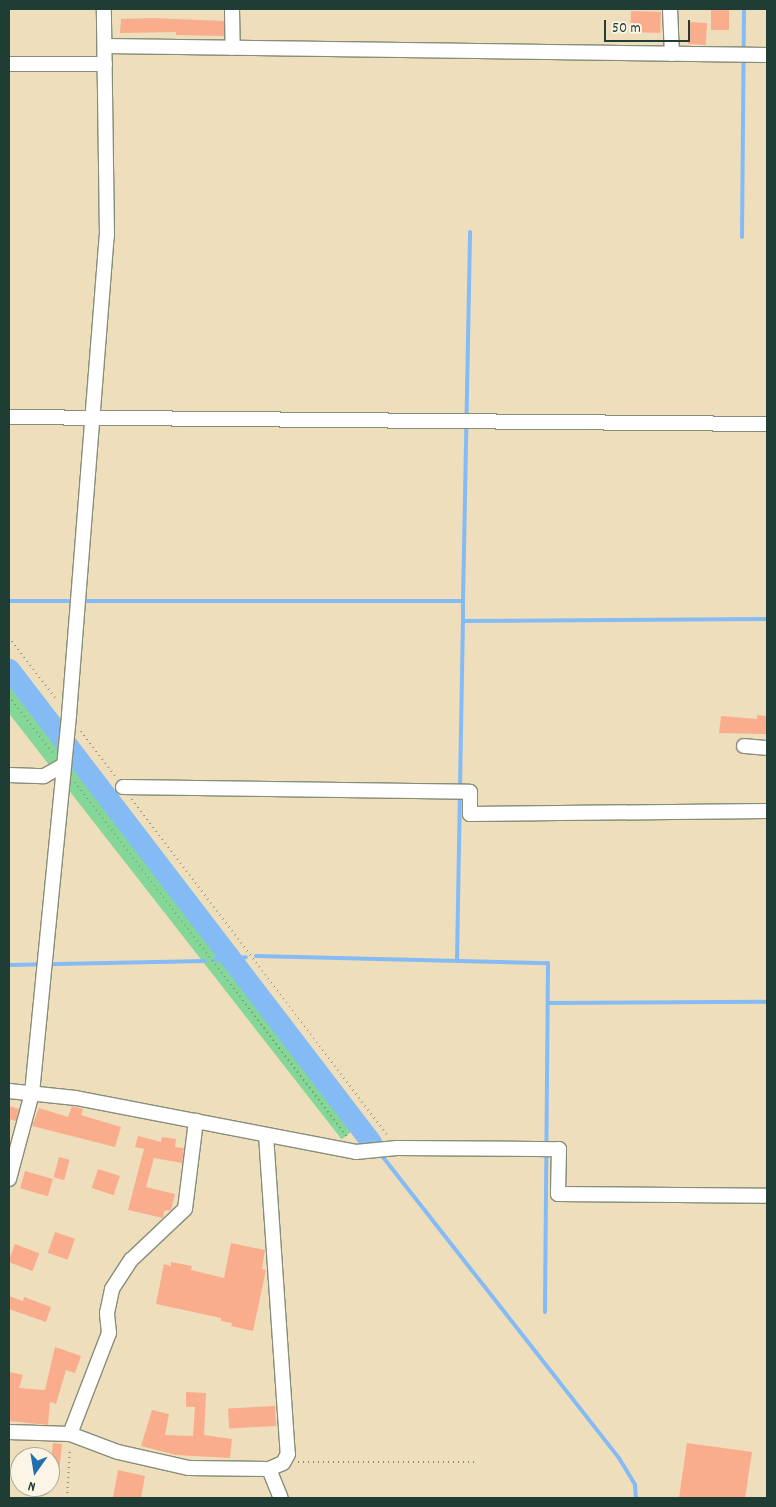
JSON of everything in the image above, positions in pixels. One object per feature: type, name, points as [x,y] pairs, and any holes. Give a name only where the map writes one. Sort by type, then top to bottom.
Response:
[{"type":"street","points":[[9,1179],[32,1093],[62,766],[69,715],[106,236],[104,9]]},
{"type":"street","points":[[232,9],[233,48]]},
{"type":"street","points":[[670,9],[672,54]]},
{"type":"street","points":[[105,46],[767,55]]},
{"type":"street","points":[[9,64],[105,64]]},
{"type":"street","points":[[9,418],[767,424]]},
{"type":"street","points":[[744,746],[767,748]]},
{"type":"street","points":[[9,775],[44,776],[62,766]]},
{"type":"street","points":[[124,787],[470,792],[470,814],[767,811]]},
{"type":"street","points":[[9,1091],[32,1093],[196,1121],[356,1152],[397,1148],[559,1149],[558,1194],[767,1196]]},
{"type":"street","points":[[70,1434],[109,1333],[107,1313],[112,1289],[131,1260],[185,1209],[196,1121]]},
{"type":"street","points":[[9,1432],[70,1434],[110,1449],[170,1465],[189,1468],[269,1469],[283,1462],[288,1454],[266,1135]]},
{"type":"street","points":[[269,1469],[281,1498]]},
{"type":"path","points":[[9,637],[397,1148]]},
{"type":"path","points":[[9,696],[62,766]]},
{"type":"path","points":[[74,781],[342,1127],[356,1152]]},
{"type":"path","points":[[67,1498],[70,1434]]},
{"type":"path","points":[[283,1462],[478,1462]]},
{"type":"green space","points":[[9,686],[355,1129],[342,1139],[9,714]]},
{"type":"building","points":[[711,9],[729,9],[729,30],[711,30]]},
{"type":"building","points":[[631,11],[661,12],[660,33],[630,32]]},
{"type":"building","points":[[152,18],[224,21],[224,36],[176,35],[176,32],[120,33],[121,19]]},
{"type":"building","points":[[689,22],[707,23],[706,45],[688,44]]},
{"type":"building","points":[[757,715],[767,716],[767,734],[719,733],[721,716],[757,719]]},
{"type":"building","points":[[9,1106],[19,1109],[16,1121],[9,1119]]},
{"type":"building","points":[[72,1106],[83,1109],[81,1115],[121,1127],[115,1147],[32,1126],[39,1108],[68,1117]]},
{"type":"building","points":[[138,1136],[161,1142],[162,1137],[176,1139],[175,1147],[184,1148],[182,1163],[154,1158],[146,1187],[175,1194],[171,1210],[164,1211],[163,1218],[128,1210],[144,1149],[135,1147]]},
{"type":"building","points":[[59,1157],[70,1160],[64,1180],[54,1177]]},
{"type":"building","points":[[98,1169],[120,1176],[114,1195],[92,1188]]},
{"type":"building","points":[[25,1171],[53,1179],[48,1196],[20,1188]]},
{"type":"building","points":[[55,1232],[75,1239],[68,1260],[48,1253]]},
{"type":"building","points":[[231,1243],[265,1250],[262,1269],[266,1270],[253,1331],[231,1326],[232,1323],[221,1321],[221,1318],[156,1304],[164,1264],[171,1266],[171,1262],[192,1266],[191,1270],[224,1278]]},
{"type":"building","points":[[15,1244],[39,1253],[32,1271],[9,1262]]},
{"type":"building","points":[[9,1296],[23,1301],[24,1297],[51,1307],[46,1322],[9,1309]]},
{"type":"building","points":[[55,1347],[81,1356],[75,1373],[66,1370],[56,1404],[50,1402],[48,1425],[9,1421],[10,1372],[23,1375],[19,1388],[45,1390]]},
{"type":"building","points":[[186,1392],[206,1393],[204,1435],[232,1439],[230,1458],[176,1455],[141,1446],[152,1410],[169,1414],[165,1435],[193,1436],[195,1407],[186,1407]]},
{"type":"building","points":[[275,1406],[276,1426],[229,1428],[228,1408]]},
{"type":"building","points":[[53,1443],[62,1444],[60,1463],[60,1447],[53,1447]]},
{"type":"building","points":[[687,1443],[752,1452],[745,1498],[679,1498]]},
{"type":"building","points":[[118,1470],[145,1476],[141,1498],[113,1498]]},
{"type":"waterway","points":[[742,237],[744,9]]},
{"type":"waterway","points":[[463,601],[470,232]]},
{"type":"waterway","points":[[9,601],[75,601]]},
{"type":"waterway","points":[[82,601],[463,601],[463,621],[767,619]]},
{"type":"waterway","points":[[460,789],[463,621]]},
{"type":"waterway","points":[[9,669],[371,1142]]},
{"type":"waterway","points":[[457,961],[460,796]]},
{"type":"waterway","points":[[256,956],[548,963],[545,1312]]},
{"type":"waterway","points":[[214,960],[246,957]]},
{"type":"waterway","points":[[9,965],[205,961]]},
{"type":"waterway","points":[[548,1003],[767,1002]]},
{"type":"waterway","points":[[379,1152],[619,1458],[635,1485],[636,1498]]}]
